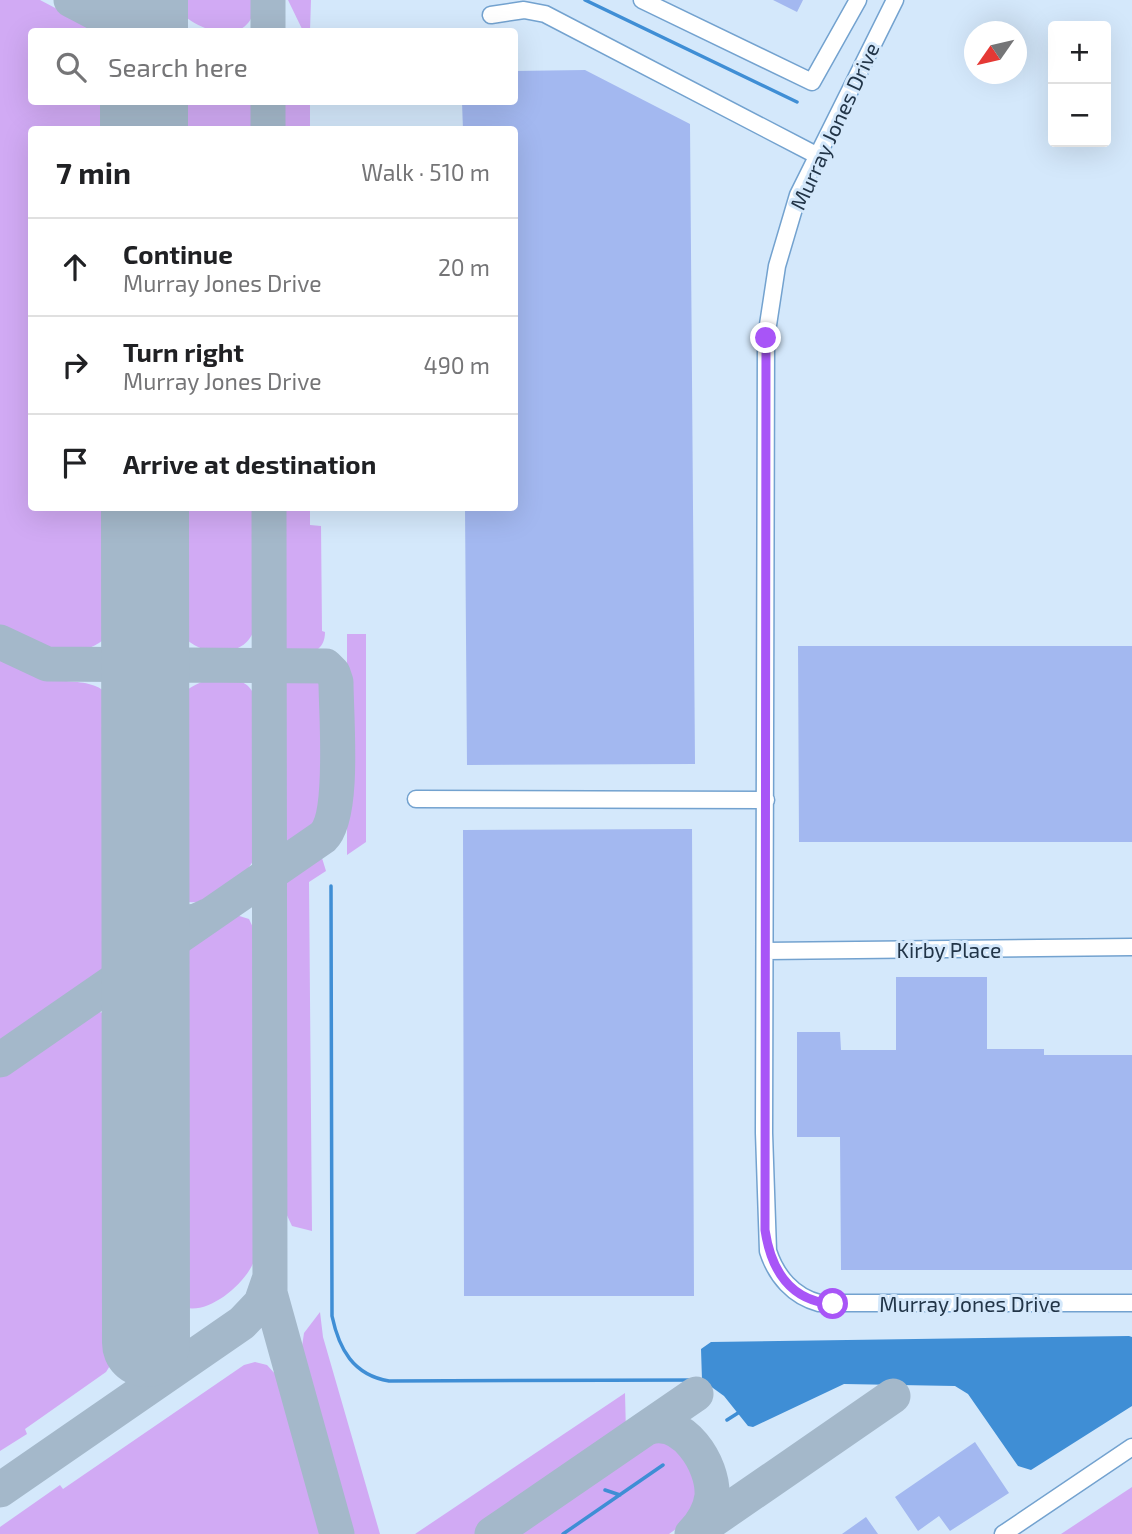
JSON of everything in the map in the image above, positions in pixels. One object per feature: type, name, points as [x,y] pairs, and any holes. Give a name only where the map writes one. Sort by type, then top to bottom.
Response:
[{"type":"street","points":[[642,0],[812,82],[858,0]]},
{"type":"street","name":"Murray Jones Drive","points":[[895,0],[818,156],[786,230],[766,338],[765,1230],[771,1262],[791,1289],[811,1301],[833,1304],[1132,1303]]},
{"type":"street","points":[[491,15],[524,9],[545,14],[818,156]]},
{"type":"street","points":[[416,799],[766,800]]},
{"type":"street","name":"Kirby Place","points":[[765,951],[1132,947]]},
{"type":"street","points":[[1003,1534],[1132,1447]]},
{"type":"shaded area","points":[[0,0],[40,0],[93,28],[28,28],[28,105],[121,105],[121,126],[28,126],[28,511],[121,511],[123,578],[119,615],[110,632],[98,644],[83,650],[49,649],[14,637],[0,628]]},
{"type":"shaded area","points":[[171,0],[255,0],[252,16],[242,28],[205,28],[180,12]]},
{"type":"shaded area","points":[[288,0],[311,0],[310,28],[302,28]]},
{"type":"shaded area","points":[[167,105],[255,105],[255,126],[167,126]]},
{"type":"shaded area","points":[[282,105],[310,105],[310,126],[282,126]]},
{"type":"shaded area","points":[[168,511],[255,511],[255,627],[247,641],[239,647],[224,651],[201,648],[184,637],[174,620],[169,598],[166,550]]},
{"type":"shaded area","points":[[282,511],[310,511],[310,525],[321,526],[324,640],[321,646],[311,653],[283,651]]},
{"type":"shaded area","points":[[347,634],[366,634],[366,842],[347,855]]},
{"type":"shaded area","points":[[0,658],[40,677],[81,682],[101,689],[116,709],[122,726],[119,950],[105,969],[6,1039],[0,1040]]},
{"type":"shaded area","points":[[294,674],[317,675],[324,683],[326,808],[320,824],[285,849],[282,678]]},
{"type":"shaded area","points":[[209,679],[243,682],[255,698],[255,855],[243,875],[231,885],[218,894],[190,902],[178,898],[169,887],[166,789],[168,735],[178,699],[188,689]]},
{"type":"shaded area","points":[[312,857],[322,858],[326,871],[309,882],[312,1231],[292,1226],[284,1209],[283,879]]},
{"type":"shaded area","points":[[233,914],[249,919],[256,934],[256,1254],[252,1266],[231,1291],[203,1307],[189,1308],[177,1304],[169,1291],[170,975],[184,948]]},
{"type":"shaded area","points":[[96,1011],[114,1016],[122,1032],[123,1322],[120,1350],[106,1372],[25,1429],[27,1434],[0,1451],[0,1074]]},
{"type":"shaded area","points":[[320,1312],[323,1337],[380,1534],[351,1534],[300,1360],[304,1333]]},
{"type":"shaded area","points":[[255,1362],[267,1365],[277,1376],[323,1534],[0,1534],[0,1527],[60,1485],[63,1489],[244,1365]]},
{"type":"shaded area","points":[[625,1393],[626,1433],[478,1534],[415,1534]]},
{"type":"shaded area","points":[[665,1438],[674,1440],[685,1449],[697,1470],[702,1491],[690,1517],[669,1534],[507,1534],[643,1441]]},
{"type":"shaded area","points":[[1132,1487],[1132,1534],[1061,1534]]},
{"type":"water","points":[[1132,1337],[1132,1406],[1031,1470],[1018,1466],[968,1394],[955,1386],[844,1384],[753,1427],[748,1426],[724,1396],[702,1380],[701,1349],[711,1342]]},
{"type":"building","points":[[773,0],[803,0],[797,12]]},
{"type":"building","points":[[585,70],[690,124],[695,764],[467,765],[465,511],[518,511],[518,126],[463,126],[462,105],[518,105],[518,71]]},
{"type":"building","points":[[798,646],[1132,646],[1132,842],[799,842]]},
{"type":"building","points":[[692,829],[694,1296],[464,1296],[463,830]]},
{"type":"building","points":[[896,977],[987,977],[987,1049],[1044,1049],[1044,1055],[1132,1055],[1132,1270],[841,1270],[840,1137],[797,1137],[797,1032],[840,1032],[841,1050],[896,1050]]},
{"type":"building","points":[[975,1442],[1009,1493],[950,1531],[939,1516],[918,1531],[895,1497]]},
{"type":"building","points":[[866,1517],[878,1534],[842,1534]]},
{"type":"waterway","points":[[585,0],[797,102]]},
{"type":"waterway","points":[[331,886],[332,1316],[339,1339],[350,1359],[366,1373],[389,1381],[702,1380]]},
{"type":"waterway","points":[[727,1420],[738,1413]]},
{"type":"waterway","points":[[563,1534],[663,1465]]},
{"type":"waterway","points":[[605,1490],[620,1495]]},
{"type":"taxiway","points":[[71,0],[124,28]]},
{"type":"taxiway","points":[[145,0],[148,18],[154,28]]},
{"type":"taxiway","points":[[268,0],[268,28]]},
{"type":"taxiway","points":[[144,126],[145,105]]},
{"type":"taxiway","points":[[268,105],[268,126]]},
{"type":"taxiway","points":[[269,511],[270,1293],[337,1534]]},
{"type":"taxiway","points":[[145,569],[145,613],[151,641],[168,661],[183,666]]},
{"type":"taxiway","points":[[0,642],[47,664],[326,666],[333,673],[336,682],[338,764],[334,809],[330,826],[323,837],[0,1060]]},
{"type":"taxiway","points":[[145,764],[145,719],[151,690],[157,679],[168,670],[183,666]]},
{"type":"taxiway","points":[[145,825],[146,880],[154,905],[162,914],[178,921],[191,922],[207,916]]},
{"type":"taxiway","points":[[0,1490],[242,1323],[261,1303],[270,1277]]},
{"type":"taxiway","points":[[145,1390],[146,1343]]},
{"type":"taxiway","points":[[492,1534],[696,1394]]},
{"type":"taxiway","points":[[693,1534],[893,1396]]},
{"type":"taxiway","points":[[647,1428],[660,1426],[683,1435],[702,1457],[708,1470],[711,1502],[705,1517],[692,1534]]},
{"type":"runway","points":[[144,0],[144,28]]},
{"type":"runway","points":[[144,105],[144,126]]},
{"type":"runway","points":[[145,511],[146,1343]]},
{"type":"route","points":[[766,338],[765,1230],[771,1262],[791,1289],[811,1301],[833,1304]]}]
